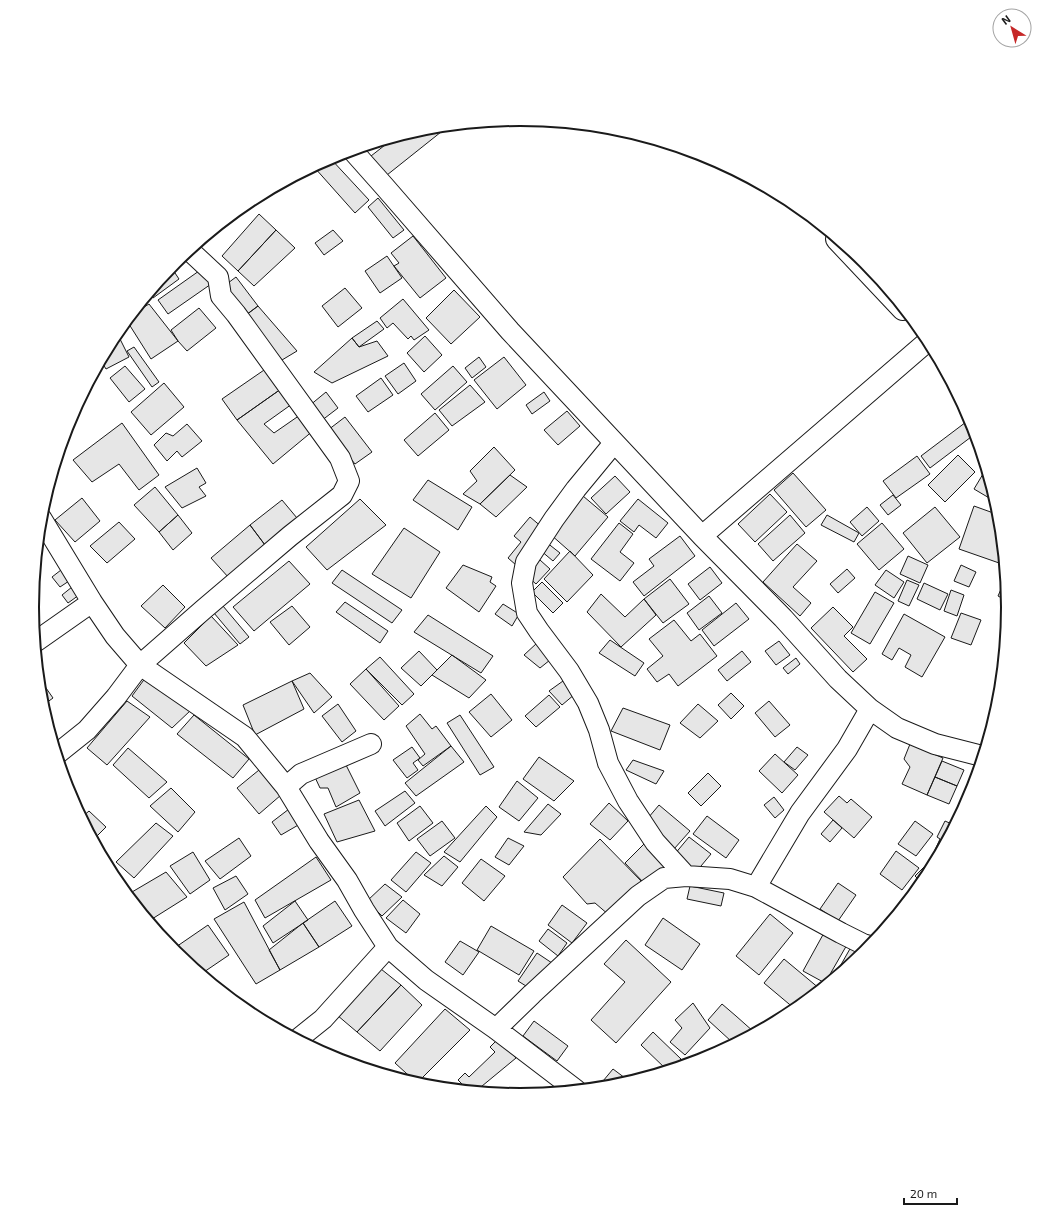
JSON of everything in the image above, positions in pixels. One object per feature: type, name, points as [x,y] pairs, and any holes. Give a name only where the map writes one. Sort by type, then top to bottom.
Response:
[{"type":"street","points":[[357,155],[510,331],[838,679],[870,709],[898,728],[935,744],[977,755]]},
{"type":"street","points":[[61,751],[87,730],[116,697],[140,665],[209,604],[290,536],[342,495],[349,481],[340,458],[222,296],[218,277],[193,254]]},
{"type":"street","points":[[702,536],[923,345]]},
{"type":"street","points":[[614,443],[576,489],[554,519],[526,562],[522,583],[527,613],[569,671],[588,703],[599,730],[608,763],[628,801],[655,842],[686,876]]},
{"type":"street","points":[[46,526],[92,602],[115,636],[140,665],[245,737],[286,787],[319,841],[347,880],[388,947],[426,980],[496,1029],[570,1085]]},
{"type":"street","points":[[40,638],[92,602]]},
{"type":"street","points":[[756,887],[800,813],[847,749],[870,709]]},
{"type":"street","points":[[286,787],[301,774],[371,744]]},
{"type":"street","points":[[496,1029],[638,896],[664,878],[686,876],[730,879],[756,887],[840,933],[864,943]]},
{"type":"street","points":[[302,1036],[323,1019],[388,947]]},
{"type":"building","points":[[440,133],[387,175],[371,156],[384,146]]},
{"type":"building","points":[[335,163],[369,200],[355,213],[318,171]]},
{"type":"building","points":[[378,198],[404,230],[393,238],[368,207]]},
{"type":"building","points":[[259,214],[276,230],[238,271],[222,256]]},
{"type":"building","points":[[276,230],[295,248],[254,286],[238,271]]},
{"type":"building","points":[[333,230],[343,241],[324,255],[315,243]]},
{"type":"building","points":[[413,236],[446,278],[420,298],[394,266],[399,263],[391,253]]},
{"type":"building","points":[[387,256],[402,278],[380,293],[365,271]]},
{"type":"building","points":[[206,266],[214,282],[168,314],[158,300]]},
{"type":"building","points":[[175,273],[179,279],[153,298],[152,297],[158,290]]},
{"type":"building","points":[[236,277],[258,306],[246,315],[224,286]]},
{"type":"building","points":[[345,288],[362,308],[338,327],[322,306]]},
{"type":"building","points":[[454,290],[480,317],[451,344],[426,318]]},
{"type":"building","points":[[403,299],[429,330],[414,340],[411,336],[408,339],[393,323],[387,328],[380,318]]},
{"type":"building","points":[[149,304],[178,341],[151,359],[130,326],[144,307]]},
{"type":"building","points":[[258,306],[297,351],[282,360],[246,315]]},
{"type":"building","points":[[199,308],[216,328],[187,351],[171,330]]},
{"type":"building","points":[[377,321],[384,329],[359,347],[352,338]]},
{"type":"building","points":[[425,336],[442,355],[424,372],[407,353]]},
{"type":"building","points":[[352,338],[359,347],[377,341],[388,356],[332,383],[314,372]]},
{"type":"building","points":[[120,340],[129,357],[106,369],[104,365]]},
{"type":"building","points":[[134,347],[159,382],[152,387],[127,351]]},
{"type":"building","points":[[479,357],[486,367],[472,378],[465,368]]},
{"type":"building","points":[[504,357],[526,385],[497,409],[474,380]]},
{"type":"building","points":[[404,363],[416,381],[398,394],[385,376]]},
{"type":"building","points":[[125,366],[145,389],[129,402],[110,378]]},
{"type":"building","points":[[453,366],[467,382],[435,410],[421,394]]},
{"type":"building","points":[[267,368],[281,389],[237,420],[222,399]]},
{"type":"building","points":[[381,378],[393,395],[368,412],[356,396]]},
{"type":"building","points":[[164,383],[184,407],[151,435],[131,412]]},
{"type":"building","points":[[470,385],[485,402],[452,426],[439,410]]},
{"type":"building","points":[[281,389],[292,404],[264,424],[274,433],[300,415],[314,430],[273,464],[237,420]]},
{"type":"building","points":[[326,392],[338,408],[321,421],[309,406]]},
{"type":"building","points":[[544,392],[550,401],[532,414],[526,405]]},
{"type":"building","points":[[567,411],[580,426],[558,445],[544,430]]},
{"type":"building","points":[[435,413],[449,430],[418,456],[404,440]]},
{"type":"building","points":[[345,417],[372,452],[355,464],[328,430]]},
{"type":"building","points":[[122,423],[159,475],[139,490],[119,464],[92,482],[73,460]]},
{"type":"building","points":[[964,423],[970,438],[930,468],[921,456]]},
{"type":"building","points":[[187,424],[202,441],[182,457],[177,451],[167,461],[154,445],[166,433],[173,436]]},
{"type":"building","points":[[494,447],[515,470],[480,504],[463,494],[477,481],[470,471]]},
{"type":"building","points":[[958,455],[975,472],[945,502],[928,485]]},
{"type":"building","points":[[917,456],[930,474],[896,498],[883,481]]},
{"type":"building","points":[[197,468],[206,483],[199,487],[206,496],[182,508],[165,487]]},
{"type":"building","points":[[793,473],[826,510],[806,527],[774,490]]},
{"type":"building","points":[[510,475],[527,487],[496,517],[480,504]]},
{"type":"building","points":[[982,475],[988,497],[974,489]]},
{"type":"building","points":[[615,476],[630,492],[606,514],[591,498]]},
{"type":"building","points":[[428,480],[472,507],[458,530],[413,500]]},
{"type":"building","points":[[155,487],[178,515],[159,532],[134,505]]},
{"type":"building","points":[[770,494],[787,512],[755,542],[738,524]]},
{"type":"building","points":[[893,495],[901,505],[888,515],[880,505]]},
{"type":"building","points":[[583,496],[608,517],[575,556],[550,534]]},
{"type":"building","points":[[82,498],[100,521],[75,542],[55,520]]},
{"type":"building","points":[[360,499],[386,525],[327,570],[306,547]]},
{"type":"building","points":[[638,499],[668,523],[656,538],[639,525],[634,532],[620,521]]},
{"type":"building","points":[[282,500],[297,518],[265,545],[250,525]]},
{"type":"building","points":[[974,506],[992,512],[999,563],[959,549]]},
{"type":"building","points":[[867,507],[879,521],[862,536],[850,522]]},
{"type":"building","points":[[935,507],[960,537],[927,563],[903,533]]},
{"type":"building","points":[[178,515],[192,533],[173,550],[159,532]]},
{"type":"building","points":[[790,515],[805,533],[773,561],[758,544]]},
{"type":"building","points":[[827,515],[859,533],[854,542],[821,525]]},
{"type":"building","points":[[530,517],[543,528],[516,565],[508,558],[521,542],[514,536]]},
{"type":"building","points":[[119,522],[135,539],[107,563],[90,546]]},
{"type":"building","points":[[619,523],[633,534],[620,552],[634,563],[620,581],[591,559]]},
{"type":"building","points":[[882,523],[904,549],[879,570],[857,544]]},
{"type":"building","points":[[250,525],[265,545],[229,578],[211,558]]},
{"type":"building","points":[[404,528],[440,552],[411,598],[372,574]]},
{"type":"building","points":[[680,536],[695,556],[644,596],[633,582],[654,566],[649,559]]},
{"type":"building","points":[[546,542],[560,553],[553,561],[540,550]]},
{"type":"building","points":[[797,544],[817,561],[793,587],[811,603],[800,616],[763,582]]},
{"type":"building","points":[[570,551],[593,575],[567,602],[544,579]]},
{"type":"building","points":[[908,556],[928,565],[920,583],[900,574]]},
{"type":"building","points":[[540,560],[550,569],[536,584],[526,575]]},
{"type":"building","points":[[289,561],[310,584],[254,631],[233,607]]},
{"type":"building","points":[[463,565],[492,577],[490,582],[496,586],[479,612],[446,588]]},
{"type":"building","points":[[961,565],[976,572],[969,587],[954,581]]},
{"type":"building","points":[[710,567],[722,583],[700,600],[688,584]]},
{"type":"building","points":[[847,569],[855,578],[838,593],[830,584]]},
{"type":"building","points":[[61,570],[69,581],[60,587],[52,577]]},
{"type":"building","points":[[342,570],[402,610],[392,623],[332,583]]},
{"type":"building","points":[[886,570],[904,582],[894,598],[875,585]]},
{"type":"building","points":[[670,579],[689,604],[663,623],[644,599]]},
{"type":"building","points":[[907,580],[919,585],[909,606],[898,601]]},
{"type":"building","points":[[542,582],[563,603],[553,613],[532,592]]},
{"type":"building","points":[[924,583],[948,594],[940,610],[917,599]]},
{"type":"building","points":[[163,585],[185,607],[165,628],[141,606]]},
{"type":"building","points":[[72,587],[79,595],[68,603],[62,595]]},
{"type":"building","points":[[951,590],[964,595],[957,616],[944,611]]},
{"type":"building","points":[[875,592],[894,603],[870,644],[851,633]]},
{"type":"building","points":[[601,594],[625,617],[644,599],[656,615],[621,647],[587,612]]},
{"type":"building","points":[[709,596],[722,613],[699,630],[687,613]]},
{"type":"building","points":[[345,602],[388,631],[380,643],[336,612]]},
{"type":"building","points":[[736,603],[749,619],[714,646],[702,630]]},
{"type":"building","points":[[503,604],[519,614],[512,626],[495,614]]},
{"type":"building","points":[[223,606],[249,637],[240,644],[214,613]]},
{"type":"building","points":[[292,606],[310,627],[289,645],[270,622]]},
{"type":"building","points":[[833,607],[853,627],[844,636],[867,659],[853,672],[811,628]]},
{"type":"building","points":[[961,613],[981,620],[971,645],[951,638]]},
{"type":"building","points":[[904,614],[945,637],[922,677],[905,667],[911,655],[899,648],[892,660],[882,654]]},
{"type":"building","points":[[428,615],[493,656],[481,673],[414,632]]},
{"type":"building","points":[[211,616],[238,645],[206,666],[184,643]]},
{"type":"building","points":[[674,620],[691,641],[700,634],[717,656],[678,686],[669,674],[657,682],[647,669],[663,656],[649,639]]},
{"type":"building","points":[[610,640],[644,663],[635,676],[599,653]]},
{"type":"building","points":[[779,641],[790,655],[776,665],[765,651]]},
{"type":"building","points":[[537,643],[550,660],[540,668],[524,655]]},
{"type":"building","points":[[419,651],[437,670],[421,686],[401,668]]},
{"type":"building","points":[[742,651],[751,662],[727,681],[718,670]]},
{"type":"building","points":[[452,655],[486,680],[469,698],[432,675]]},
{"type":"building","points":[[380,657],[414,694],[402,705],[366,669]]},
{"type":"building","points":[[796,658],[800,664],[788,674],[783,668]]},
{"type":"building","points":[[366,669],[399,706],[384,720],[350,684]]},
{"type":"building","points":[[310,673],[332,697],[314,713],[292,681]]},
{"type":"building","points":[[146,677],[191,710],[172,728],[132,696]]},
{"type":"building","points":[[292,681],[304,709],[255,735],[243,705]]},
{"type":"building","points":[[563,681],[575,694],[562,705],[549,691]]},
{"type":"building","points":[[46,688],[53,698],[48,702]]},
{"type":"building","points":[[731,693],[744,706],[731,719],[718,705]]},
{"type":"building","points":[[491,694],[512,720],[491,737],[469,712]]},
{"type":"building","points":[[549,695],[560,707],[536,727],[525,716]]},
{"type":"building","points":[[127,701],[150,717],[107,765],[87,748]]},
{"type":"building","points":[[769,701],[790,725],[775,737],[755,713]]},
{"type":"building","points":[[338,704],[356,731],[342,742],[322,716]]},
{"type":"building","points":[[698,704],[718,721],[700,738],[680,723]]},
{"type":"building","points":[[623,708],[670,725],[660,750],[611,731]]},
{"type":"building","points":[[420,714],[432,729],[436,726],[451,746],[423,766],[418,760],[425,754],[406,726]]},
{"type":"building","points":[[194,715],[249,759],[233,778],[177,734]]},
{"type":"building","points":[[460,715],[494,767],[480,775],[447,723]]},
{"type":"building","points":[[910,744],[943,758],[927,795],[902,784],[910,767],[904,759]]},
{"type":"building","points":[[451,746],[464,762],[416,796],[405,783]]},
{"type":"building","points":[[412,747],[420,758],[413,763],[418,770],[407,778],[393,760]]},
{"type":"building","points":[[797,747],[808,755],[795,770],[784,762]]},
{"type":"building","points":[[128,748],[167,782],[149,798],[113,765]]},
{"type":"building","points":[[775,754],[798,775],[782,793],[759,771]]},
{"type":"building","points":[[539,757],[574,781],[554,801],[523,779]]},
{"type":"building","points":[[343,759],[360,793],[336,807],[328,788],[320,788],[313,773]]},
{"type":"building","points":[[633,760],[664,771],[656,784],[626,770]]},
{"type":"building","points":[[942,761],[964,770],[957,786],[935,777]]},
{"type":"building","points":[[259,770],[281,795],[259,814],[237,788]]},
{"type":"building","points":[[708,773],[721,786],[701,806],[688,793]]},
{"type":"building","points":[[935,777],[957,786],[949,804],[927,795]]},
{"type":"building","points":[[517,781],[538,798],[519,821],[499,807]]},
{"type":"building","points":[[171,788],[195,812],[178,832],[150,806]]},
{"type":"building","points":[[405,791],[415,803],[385,826],[375,811]]},
{"type":"building","points":[[839,796],[847,803],[851,799],[872,817],[854,838],[824,812]]},
{"type":"building","points":[[774,797],[784,810],[775,818],[764,805]]},
{"type":"building","points":[[359,800],[375,831],[337,842],[324,814]]},
{"type":"building","points":[[609,803],[628,821],[610,840],[590,824]]},
{"type":"building","points":[[548,804],[561,814],[541,835],[524,832]]},
{"type":"building","points":[[659,805],[690,831],[674,849],[643,824]]},
{"type":"building","points":[[420,806],[433,823],[409,841],[397,823]]},
{"type":"building","points":[[486,806],[497,817],[460,862],[444,852]]},
{"type":"building","points":[[289,809],[300,824],[281,835],[272,822]]},
{"type":"building","points":[[89,811],[106,827],[97,836],[89,820],[86,813]]},
{"type":"building","points":[[707,816],[739,840],[726,858],[693,834]]},
{"type":"building","points":[[833,820],[842,828],[830,842],[821,834]]},
{"type":"building","points":[[442,821],[455,838],[430,856],[417,839]]},
{"type":"building","points":[[915,821],[933,834],[916,856],[898,844]]},
{"type":"building","points":[[945,821],[950,823],[936,850],[940,839],[937,837]]},
{"type":"building","points":[[156,823],[173,836],[134,878],[116,862]]},
{"type":"building","points":[[689,837],[711,854],[696,872],[674,855]]},
{"type":"building","points":[[239,838],[251,856],[220,879],[205,861]]},
{"type":"building","points":[[508,838],[524,846],[509,865],[495,857]]},
{"type":"building","points":[[600,839],[644,884],[609,915],[595,903],[587,904],[563,877]]},
{"type":"building","points":[[646,842],[667,866],[654,877],[643,882],[625,863]]},
{"type":"building","points":[[896,851],[919,868],[902,890],[880,874]]},
{"type":"building","points":[[193,852],[210,880],[190,894],[170,866]]},
{"type":"building","points":[[416,852],[431,863],[406,892],[391,880]]},
{"type":"building","points":[[444,856],[458,867],[442,886],[424,875]]},
{"type":"building","points":[[316,857],[331,880],[265,918],[255,900]]},
{"type":"building","points":[[481,859],[505,876],[484,901],[462,883]]},
{"type":"building","points":[[926,865],[917,878],[915,876]]},
{"type":"building","points":[[166,872],[187,897],[153,918],[132,892]]},
{"type":"building","points":[[236,876],[248,894],[225,910],[213,888]]},
{"type":"building","points":[[838,883],[856,895],[838,921],[820,909]]},
{"type":"building","points":[[385,884],[402,897],[382,916],[367,901]]},
{"type":"building","points":[[690,886],[724,893],[721,906],[687,899]]},
{"type":"building","points":[[403,900],[420,914],[406,933],[386,918]]},
{"type":"building","points":[[295,901],[308,920],[273,943],[263,926]]},
{"type":"building","points":[[335,901],[352,926],[319,947],[303,923]]},
{"type":"building","points":[[244,902],[280,970],[256,984],[214,919]]},
{"type":"building","points":[[562,905],[587,923],[572,943],[548,925]]},
{"type":"building","points":[[770,914],[793,933],[759,975],[736,956]]},
{"type":"building","points":[[663,918],[700,944],[682,970],[645,945]]},
{"type":"building","points":[[303,923],[319,947],[280,970],[269,950]]},
{"type":"building","points":[[208,925],[229,955],[205,971],[178,945]]},
{"type":"building","points":[[491,926],[534,951],[519,975],[477,950]]},
{"type":"building","points":[[548,929],[567,943],[558,956],[539,941]]},
{"type":"building","points":[[825,931],[848,943],[829,975],[822,981],[803,971]]},
{"type":"building","points":[[626,940],[671,982],[616,1043],[591,1020],[625,982],[604,964]]},
{"type":"building","points":[[460,941],[479,952],[463,975],[445,962]]},
{"type":"building","points":[[851,947],[857,950],[840,966]]},
{"type":"building","points":[[537,953],[552,963],[534,991],[518,981]]},
{"type":"building","points":[[784,959],[816,986],[790,1005],[764,983]]},
{"type":"building","points":[[381,969],[401,985],[357,1032],[337,1015]]},
{"type":"building","points":[[401,985],[422,1005],[380,1051],[357,1032]]},
{"type":"building","points":[[693,1003],[710,1028],[685,1055],[670,1042],[682,1028],[675,1020]]},
{"type":"building","points":[[722,1004],[750,1029],[729,1040],[708,1020]]},
{"type":"building","points":[[445,1009],[470,1030],[422,1078],[408,1075],[395,1063]]},
{"type":"building","points":[[534,1021],[568,1046],[557,1061],[523,1036]]},
{"type":"building","points":[[653,1032],[681,1059],[663,1066],[641,1045]]},
{"type":"building","points":[[498,1039],[516,1058],[482,1086],[462,1084],[458,1080],[465,1073],[469,1077],[495,1052],[490,1047]]},
{"type":"building","points":[[613,1069],[623,1077],[614,1079],[603,1081]]}]
